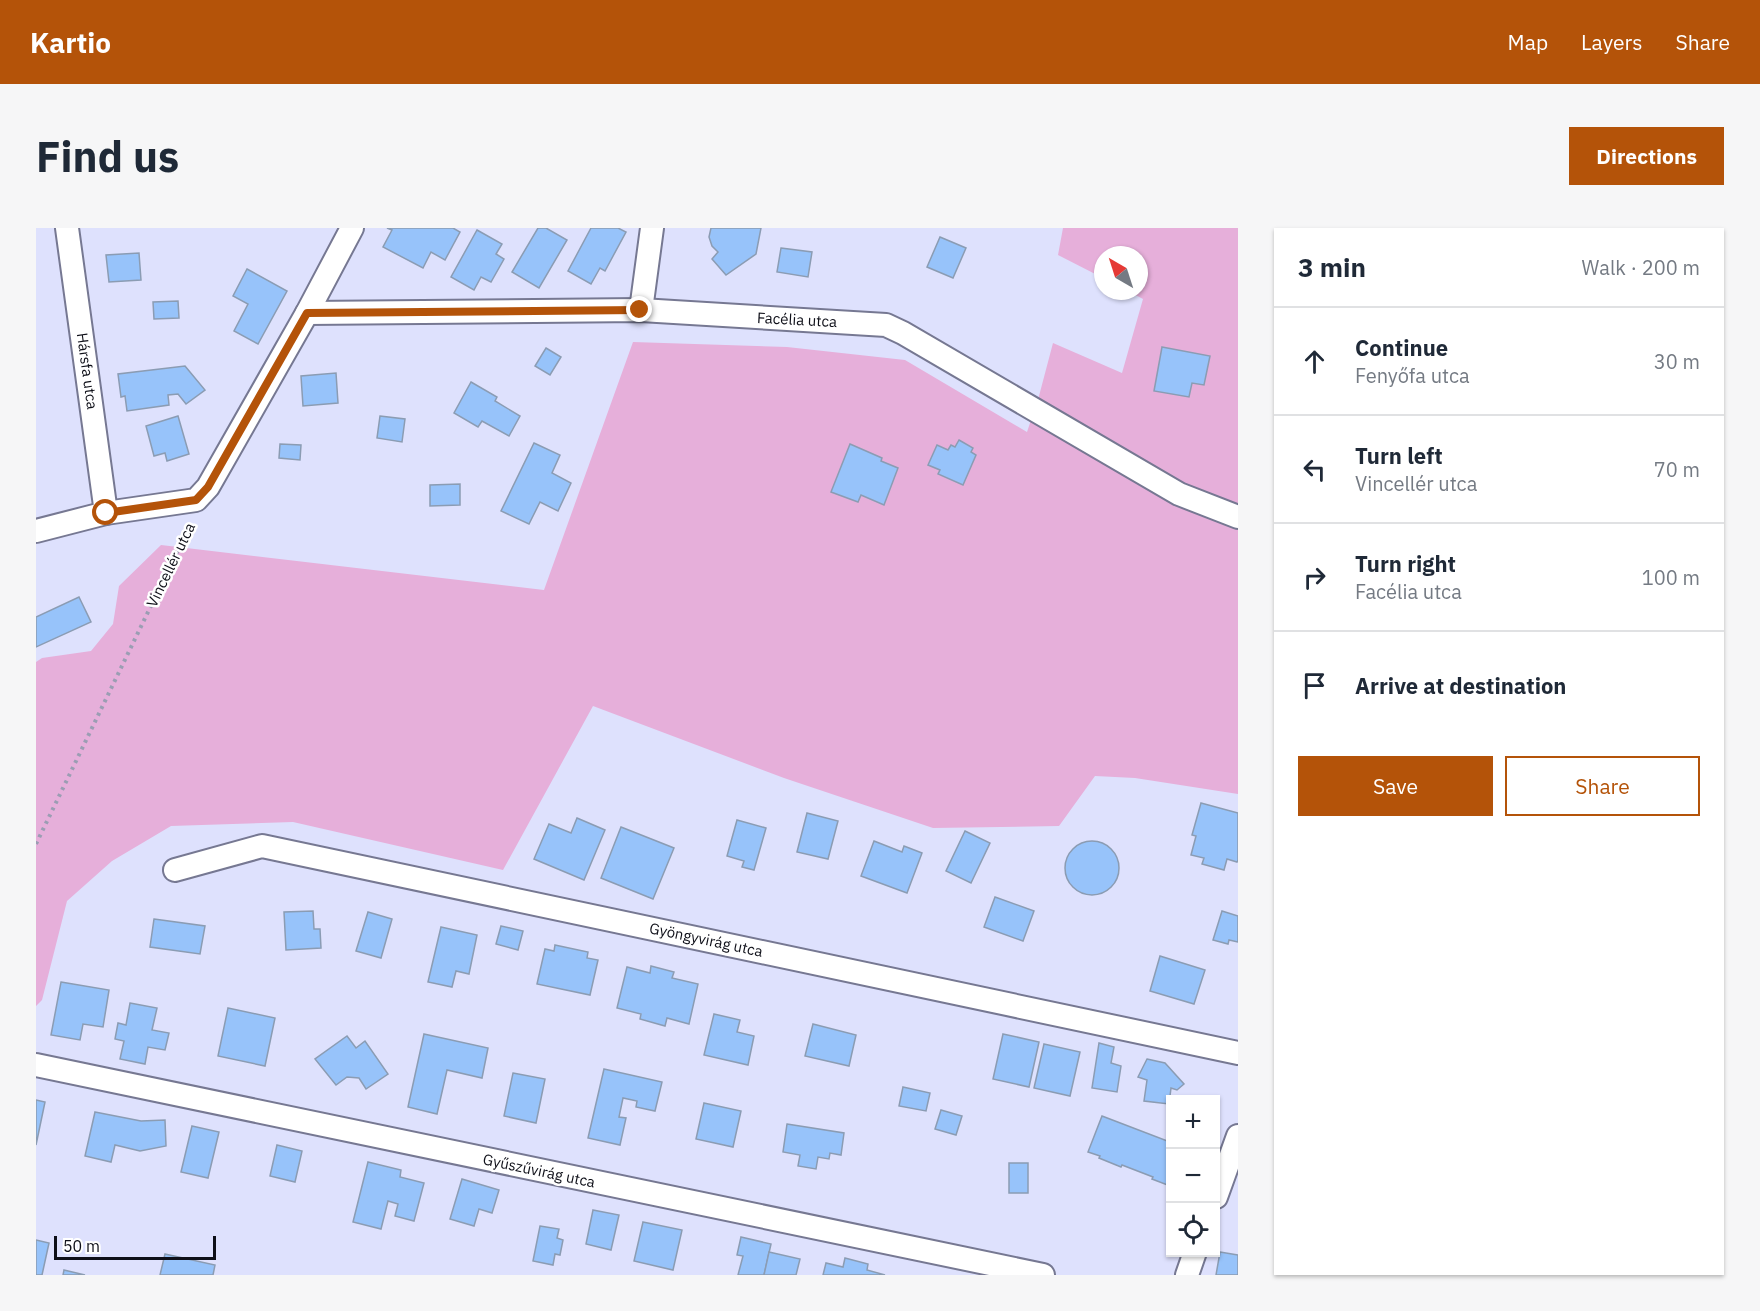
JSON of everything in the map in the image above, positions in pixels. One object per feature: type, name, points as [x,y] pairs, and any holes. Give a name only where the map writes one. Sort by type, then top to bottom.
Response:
[{"type":"street","name":"Hársfa utca","points":[[67,228],[106,513]]},
{"type":"street","points":[[36,531],[106,513],[196,500],[208,487],[307,313],[352,228]]},
{"type":"street","points":[[640,310],[652,228]]},
{"type":"street","name":"Facélia utca","points":[[307,313],[640,310],[886,325],[1179,494],[1238,517]]},
{"type":"street","name":"Gyöngyvirág utca","points":[[175,870],[261,846],[1238,1053]]},
{"type":"street","name":"Gyűszűvirág utca","points":[[36,1065],[1043,1275]]},
{"type":"street","points":[[1220,1184],[1238,1136]]},
{"type":"street","points":[[1186,1275],[1193,1257]]},
{"type":"path","name":"Vincellér utca","points":[[36,844],[193,518]]},
{"type":"shaded area","points":[[1063,228],[1238,228],[1238,794],[1135,778],[1095,776],[1059,826],[933,828],[784,778],[593,706],[503,870],[293,822],[171,826],[112,861],[67,901],[42,1000],[36,1006],[36,662],[42,658],[91,651],[113,624],[119,586],[161,545],[544,590],[633,342],[787,347],[905,360],[1027,432],[1053,343],[1122,373],[1143,300],[1148,300],[1148,246],[1094,246],[1094,273],[1058,255]]},
{"type":"building","points":[[387,228],[453,228],[460,232],[445,260],[431,252],[423,268],[383,247],[392,230]]},
{"type":"building","points":[[538,228],[546,228],[567,240],[539,288],[512,272]]},
{"type":"building","points":[[591,228],[618,228],[626,232],[605,271],[600,268],[591,284],[568,271]]},
{"type":"building","points":[[711,228],[761,228],[756,254],[726,275],[712,259],[718,252],[712,246],[709,237]]},
{"type":"building","points":[[477,230],[502,244],[496,254],[504,259],[491,282],[481,277],[474,290],[451,277]]},
{"type":"building","points":[[940,237],[966,248],[953,278],[927,267]]},
{"type":"building","points":[[781,248],[812,252],[808,277],[777,272]]},
{"type":"building","points":[[139,253],[141,280],[109,282],[106,255]]},
{"type":"building","points":[[247,269],[287,291],[258,344],[234,331],[248,304],[233,296]]},
{"type":"building","points":[[178,301],[179,318],[154,319],[153,302]]},
{"type":"building","points":[[1162,347],[1210,356],[1204,385],[1192,383],[1189,397],[1154,391]]},
{"type":"building","points":[[546,348],[561,357],[550,375],[535,366]]},
{"type":"building","points":[[185,366],[205,390],[186,404],[178,394],[168,395],[169,405],[127,411],[125,396],[121,397],[118,374]]},
{"type":"building","points":[[336,373],[338,403],[303,406],[301,376]]},
{"type":"building","points":[[471,382],[497,397],[495,401],[520,416],[509,436],[482,421],[478,427],[454,413]]},
{"type":"building","points":[[178,416],[189,454],[167,461],[165,453],[154,456],[146,426]]},
{"type":"building","points":[[380,416],[405,419],[402,442],[377,438]]},
{"type":"building","points":[[959,440],[973,448],[971,452],[976,455],[963,485],[938,474],[940,470],[928,465],[937,445],[948,450],[951,445],[955,447]]},
{"type":"building","points":[[534,443],[560,455],[552,473],[571,483],[558,511],[540,502],[529,524],[501,511]]},
{"type":"building","points":[[280,444],[301,445],[300,460],[279,458]]},
{"type":"building","points":[[850,444],[898,468],[884,505],[861,495],[858,502],[831,492]]},
{"type":"building","points":[[460,484],[460,505],[430,506],[430,485]]},
{"type":"building","points":[[79,597],[91,622],[36,647],[36,617]]},
{"type":"building","points":[[1201,803],[1238,813],[1238,860],[1237,862],[1227,859],[1224,870],[1202,864],[1204,858],[1191,855],[1196,836],[1192,835]]},
{"type":"building","points":[[807,813],[838,821],[828,859],[797,852]]},
{"type":"building","points":[[577,818],[605,830],[584,880],[534,859],[549,824],[571,833]]},
{"type":"building","points":[[737,820],[766,828],[754,870],[742,867],[744,861],[727,856]]},
{"type":"building","points":[[621,827],[674,848],[653,899],[601,878]]},
{"type":"building","points":[[965,831],[990,843],[971,883],[946,871]]},
{"type":"building","points":[[874,841],[902,852],[904,846],[922,853],[907,893],[861,876]]},
{"type":"building","points":[[1092,841],[1111,849],[1119,868],[1111,887],[1092,895],[1073,887],[1065,868],[1073,849]]},
{"type":"building","points":[[995,897],[1034,911],[1023,941],[984,927]]},
{"type":"building","points":[[313,911],[314,929],[320,929],[321,948],[286,950],[284,912]]},
{"type":"building","points":[[1222,911],[1238,916],[1238,942],[1229,940],[1228,944],[1213,940]]},
{"type":"building","points":[[368,912],[392,919],[381,958],[356,951]]},
{"type":"building","points":[[154,919],[205,926],[200,954],[150,947]]},
{"type":"building","points":[[501,926],[523,931],[518,950],[496,944]]},
{"type":"building","points":[[441,927],[477,935],[469,974],[456,971],[452,987],[428,982]]},
{"type":"building","points":[[555,945],[588,952],[587,958],[598,960],[590,995],[537,984],[545,949],[554,951]]},
{"type":"building","points":[[1160,956],[1205,970],[1194,1004],[1150,991]]},
{"type":"building","points":[[651,966],[674,972],[672,978],[698,984],[689,1024],[667,1018],[665,1026],[640,1019],[641,1014],[617,1008],[627,967],[650,973]]},
{"type":"building","points":[[61,982],[109,990],[103,1027],[83,1024],[80,1040],[51,1035]]},
{"type":"building","points":[[130,1003],[157,1008],[152,1030],[169,1033],[165,1050],[148,1047],[145,1064],[120,1059],[124,1041],[115,1039],[118,1023],[126,1025]]},
{"type":"building","points":[[228,1008],[275,1018],[265,1066],[218,1056]]},
{"type":"building","points":[[714,1014],[740,1020],[737,1032],[754,1036],[748,1065],[704,1055]]},
{"type":"building","points":[[813,1024],[856,1035],[849,1066],[805,1056]]},
{"type":"building","points":[[424,1034],[488,1048],[482,1078],[447,1070],[437,1114],[408,1107]]},
{"type":"building","points":[[1003,1034],[1039,1042],[1029,1087],[993,1079]]},
{"type":"building","points":[[347,1036],[356,1048],[365,1041],[388,1074],[366,1089],[359,1078],[347,1077],[336,1085],[315,1059]]},
{"type":"building","points":[[1099,1043],[1114,1047],[1111,1063],[1121,1066],[1117,1092],[1092,1088]]},
{"type":"building","points":[[1044,1044],[1080,1052],[1070,1096],[1034,1088]]},
{"type":"building","points":[[1147,1059],[1165,1063],[1184,1084],[1177,1090],[1171,1088],[1170,1095],[1166,1095],[1166,1104],[1144,1101],[1147,1080],[1138,1077]]},
{"type":"building","points":[[604,1069],[662,1082],[655,1111],[636,1107],[637,1101],[623,1098],[619,1117],[626,1118],[620,1145],[588,1138]]},
{"type":"building","points":[[513,1073],[545,1079],[536,1123],[504,1116]]},
{"type":"building","points":[[903,1087],[930,1093],[926,1111],[899,1106]]},
{"type":"building","points":[[36,1100],[45,1102],[36,1145]]},
{"type":"building","points":[[704,1103],[741,1111],[733,1147],[696,1139]]},
{"type":"building","points":[[941,1110],[962,1116],[956,1135],[935,1129]]},
{"type":"building","points":[[95,1112],[141,1121],[165,1120],[166,1146],[140,1151],[115,1145],[111,1162],[85,1156]]},
{"type":"building","points":[[1102,1116],[1166,1140],[1166,1184],[1152,1179],[1153,1177],[1122,1165],[1121,1167],[1088,1152]]},
{"type":"building","points":[[787,1124],[844,1133],[841,1155],[830,1153],[829,1159],[818,1157],[816,1169],[798,1166],[800,1155],[783,1152]]},
{"type":"building","points":[[192,1126],[219,1132],[208,1178],[181,1172]]},
{"type":"building","points":[[277,1145],[302,1151],[295,1182],[270,1176]]},
{"type":"building","points":[[368,1162],[401,1170],[400,1177],[424,1183],[414,1221],[395,1216],[398,1204],[388,1201],[381,1229],[353,1222]]},
{"type":"building","points":[[1009,1163],[1028,1163],[1028,1193],[1009,1193]]},
{"type":"building","points":[[462,1179],[499,1190],[492,1213],[479,1209],[474,1226],[450,1219]]},
{"type":"building","points":[[593,1210],[619,1215],[611,1250],[586,1244]]},
{"type":"building","points":[[643,1222],[682,1230],[673,1270],[634,1261]]},
{"type":"building","points":[[540,1226],[559,1229],[557,1238],[563,1240],[560,1255],[555,1254],[553,1265],[533,1261]]},
{"type":"building","points":[[741,1237],[771,1244],[764,1275],[738,1275],[743,1256],[737,1255]]},
{"type":"building","points":[[36,1240],[49,1243],[42,1275],[36,1275]]},
{"type":"building","points":[[769,1252],[800,1259],[796,1275],[764,1275]]},
{"type":"building","points":[[1220,1252],[1238,1255],[1238,1275],[1216,1275]]},
{"type":"building","points":[[165,1254],[215,1265],[213,1275],[160,1275]]},
{"type":"building","points":[[845,1258],[868,1264],[867,1270],[885,1275],[823,1275],[826,1263],[843,1267]]},
{"type":"building","points":[[64,1270],[85,1275],[63,1275]]},
{"type":"route","points":[[106,513],[196,500],[208,487],[307,313],[640,310]]}]
